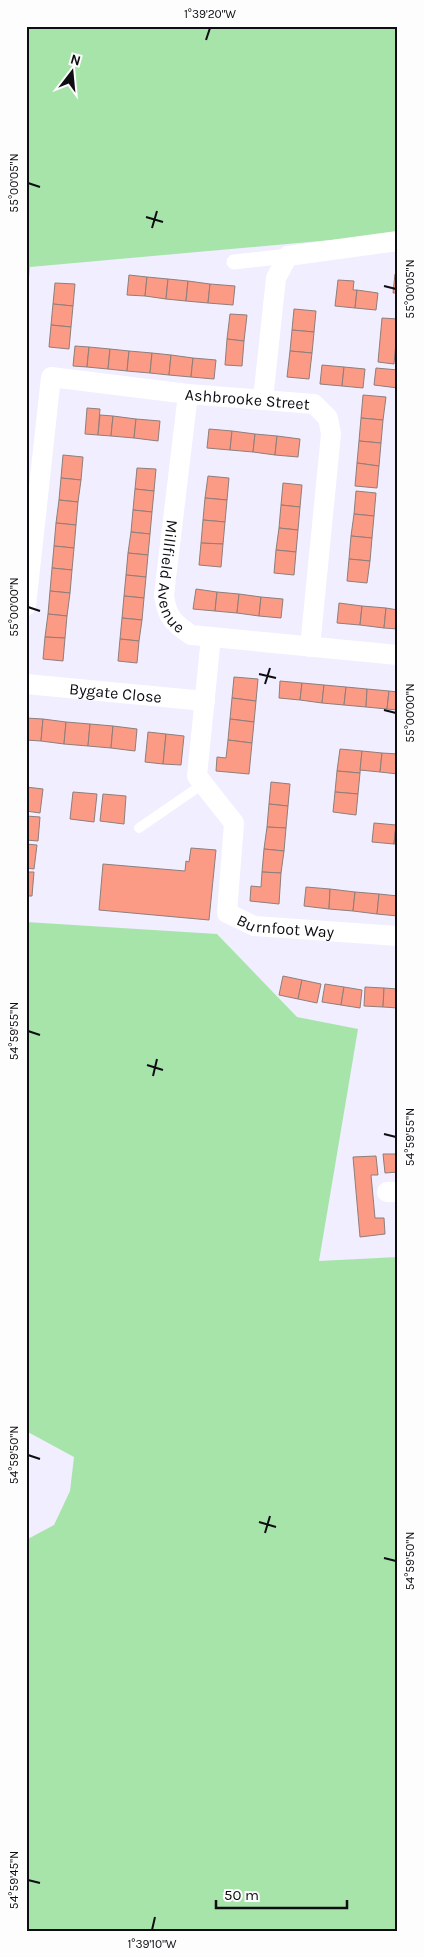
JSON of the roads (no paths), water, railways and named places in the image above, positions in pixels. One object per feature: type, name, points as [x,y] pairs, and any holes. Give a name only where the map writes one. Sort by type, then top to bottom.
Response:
[{"type":"street","points":[[234,262],[398,240]]},
{"type":"street","points":[[263,399],[276,278],[288,256]]},
{"type":"street","name":"Ashbrooke Street","points":[[26,606],[51,377],[188,394],[314,404],[328,418],[331,434],[310,647]]},
{"type":"street","name":"Millfield Avenue","points":[[188,394],[164,595],[166,612],[176,625],[191,635],[398,655]]},
{"type":"street","name":"Burnfoot Way","points":[[211,637],[197,776],[234,823],[227,913],[254,926],[398,936]]},
{"type":"street","name":"Bygate Close","points":[[26,684],[205,701]]},
{"type":"lane","points":[[139,828],[203,784]]}]
